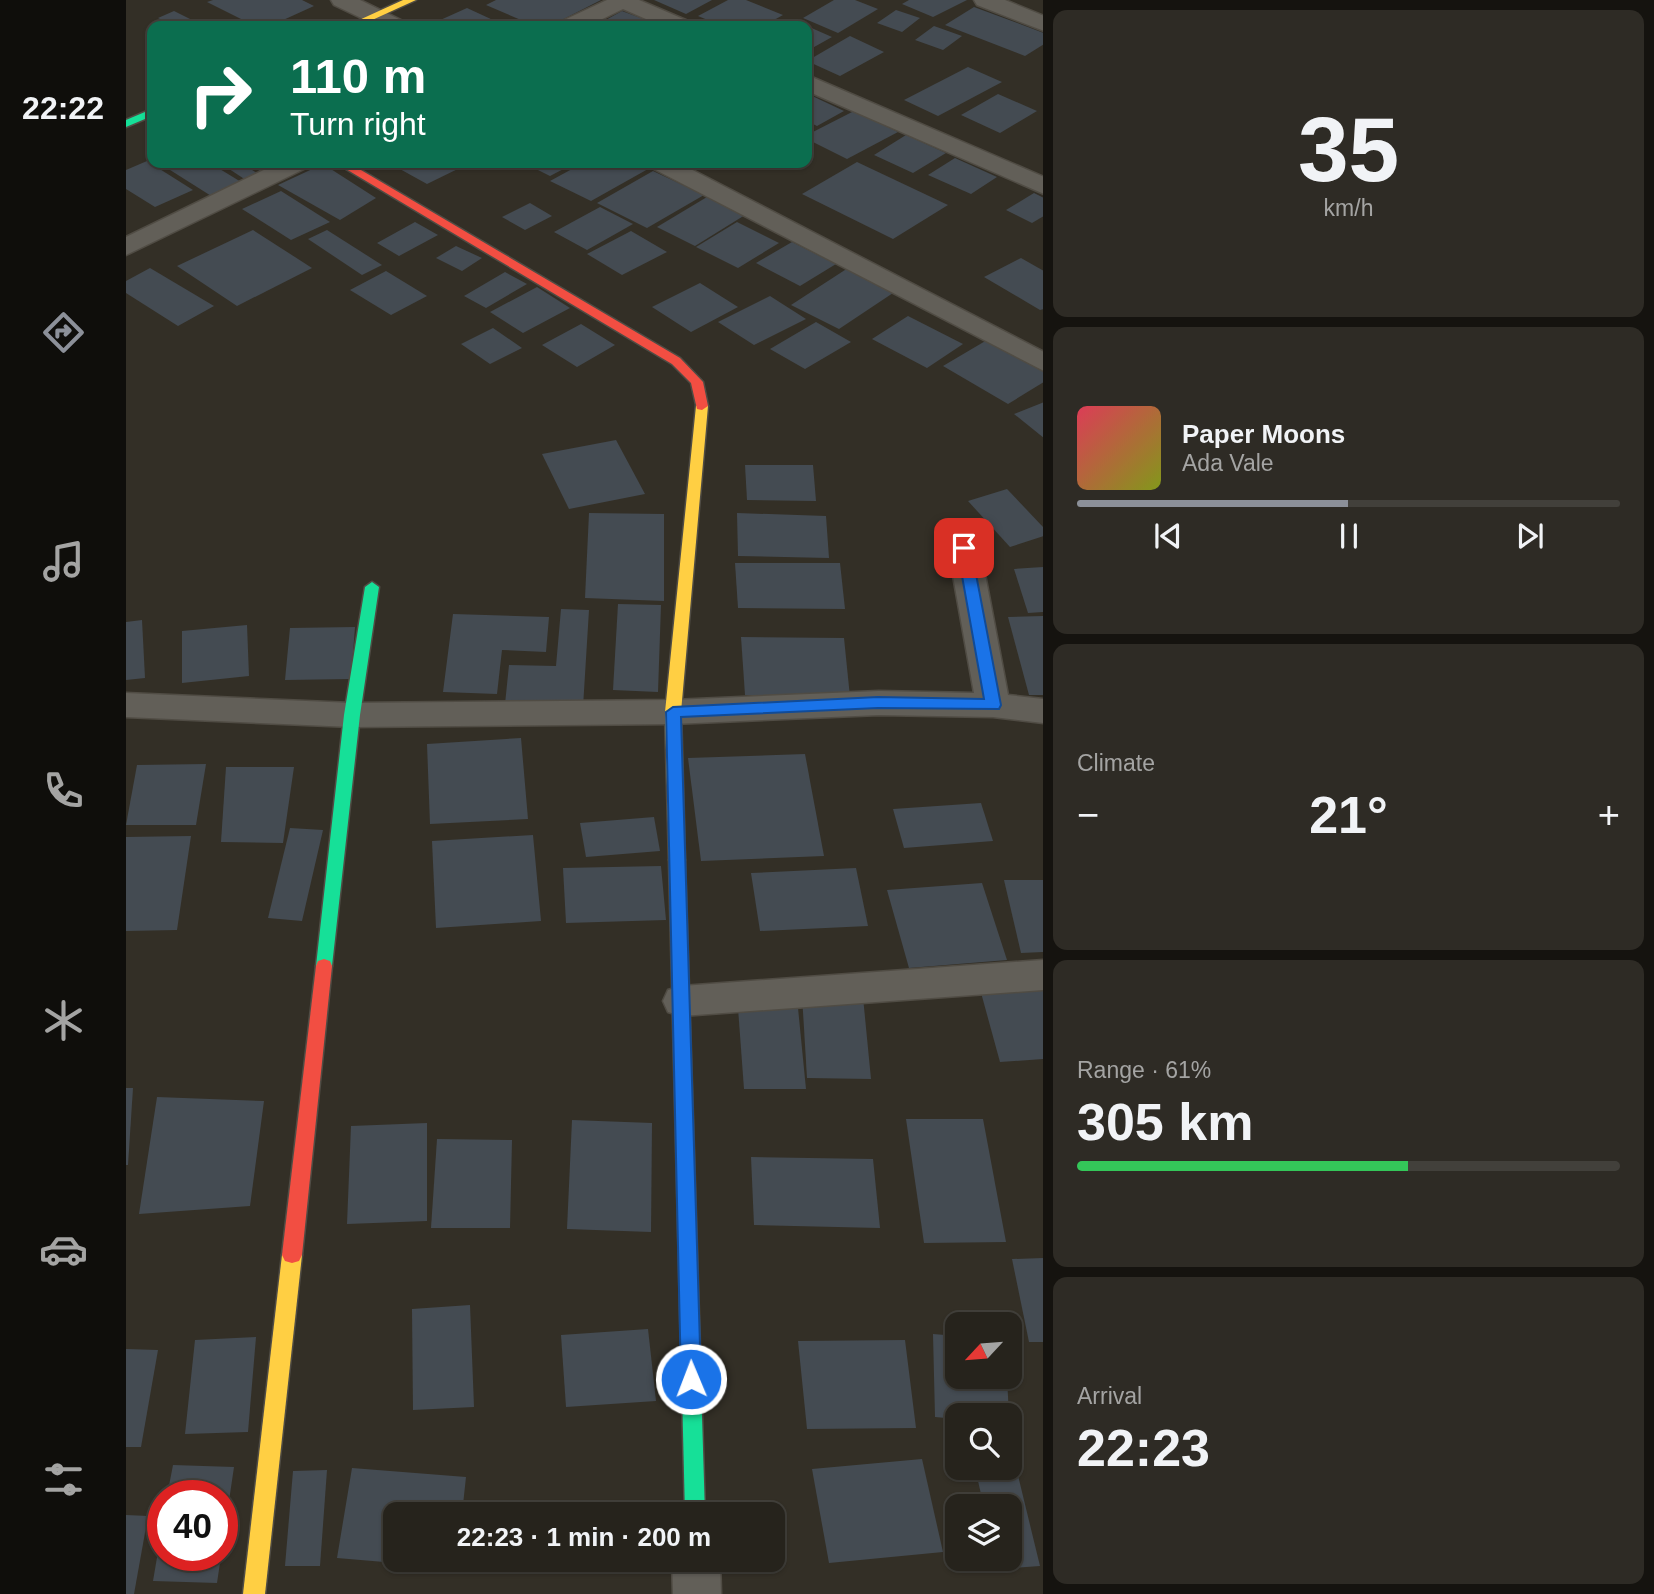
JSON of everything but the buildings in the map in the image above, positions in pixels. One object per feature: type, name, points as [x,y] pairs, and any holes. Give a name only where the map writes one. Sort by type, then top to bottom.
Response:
[{"type":"street","points":[[342,0],[385,21]]},
{"type":"street","points":[[363,21],[411,0]]},
{"type":"street","points":[[985,0],[1043,24]]},
{"type":"street","points":[[580,21],[622,1],[668,21]]},
{"type":"street","points":[[812,84],[1043,187]]},
{"type":"street","points":[[126,124],[147,115]]},
{"type":"street","points":[[126,247],[287,168]]},
{"type":"street","points":[[349,168],[676,361],[697,382],[703,409],[673,712],[695,1502]]},
{"type":"street","points":[[672,168],[1043,363]]},
{"type":"street","points":[[964,548],[993,705]]},
{"type":"street","points":[[254,1594],[352,715],[372,587]]},
{"type":"street","points":[[126,705],[352,715],[673,712],[878,703],[993,705],[1043,711]]},
{"type":"street","points":[[682,1001],[1043,975]]},
{"type":"street","points":[[696,1572],[696,1594]]},
{"type":"traffic: fast","points":[[126,124],[147,114]]},
{"type":"traffic: fast","points":[[324,966],[352,715],[372,587]]},
{"type":"traffic: fast","points":[[677,860],[695,1502]]},
{"type":"traffic: slow","points":[[363,21],[411,0]]},
{"type":"traffic: slow","points":[[677,860],[673,712],[702,406]]},
{"type":"traffic: slow","points":[[254,1594],[292,1255]]},
{"type":"traffic: jam","points":[[349,168],[676,361],[697,382],[702,406]]},
{"type":"traffic: jam","points":[[292,1255],[324,966]]},
{"type":"route","points":[[691,1379],[673,712],[878,703],[993,705],[964,548]]}]
